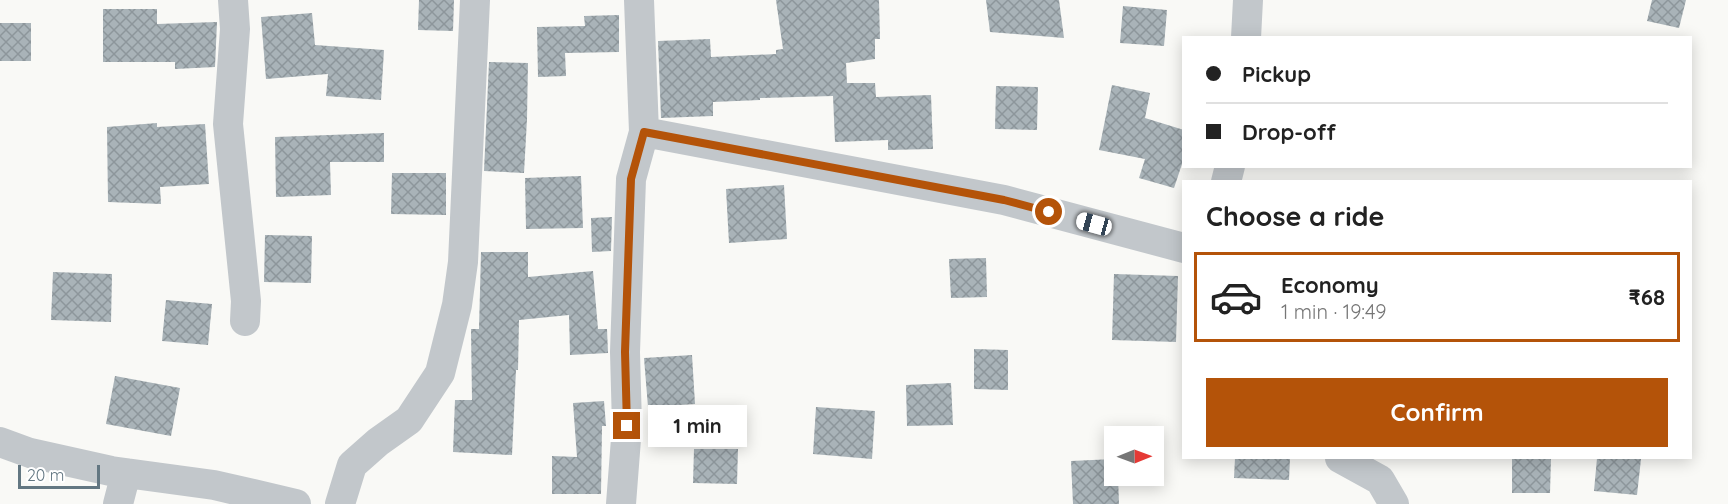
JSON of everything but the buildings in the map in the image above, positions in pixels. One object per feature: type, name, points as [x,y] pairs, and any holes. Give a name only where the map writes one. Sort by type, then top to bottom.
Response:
[{"type":"street","points":[[233,0],[235,29],[228,124],[246,301],[245,321]]},
{"type":"street","points":[[340,504],[352,465],[378,442],[409,420],[440,373],[458,305],[463,262],[475,0]]},
{"type":"street","points":[[621,504],[627,426],[625,352],[631,179],[644,132],[639,0]]},
{"type":"street","points":[[1246,36],[1248,0]]},
{"type":"street","points":[[644,132],[1004,200],[1182,247]]},
{"type":"street","points":[[0,442],[30,453],[126,473],[214,485],[296,504]]},
{"type":"street","points":[[1342,459],[1380,480],[1395,504]]},
{"type":"street","points":[[118,504],[126,473]]},
{"type":"route","points":[[627,426],[625,352],[631,179],[644,132],[1004,200],[1049,212]]}]
